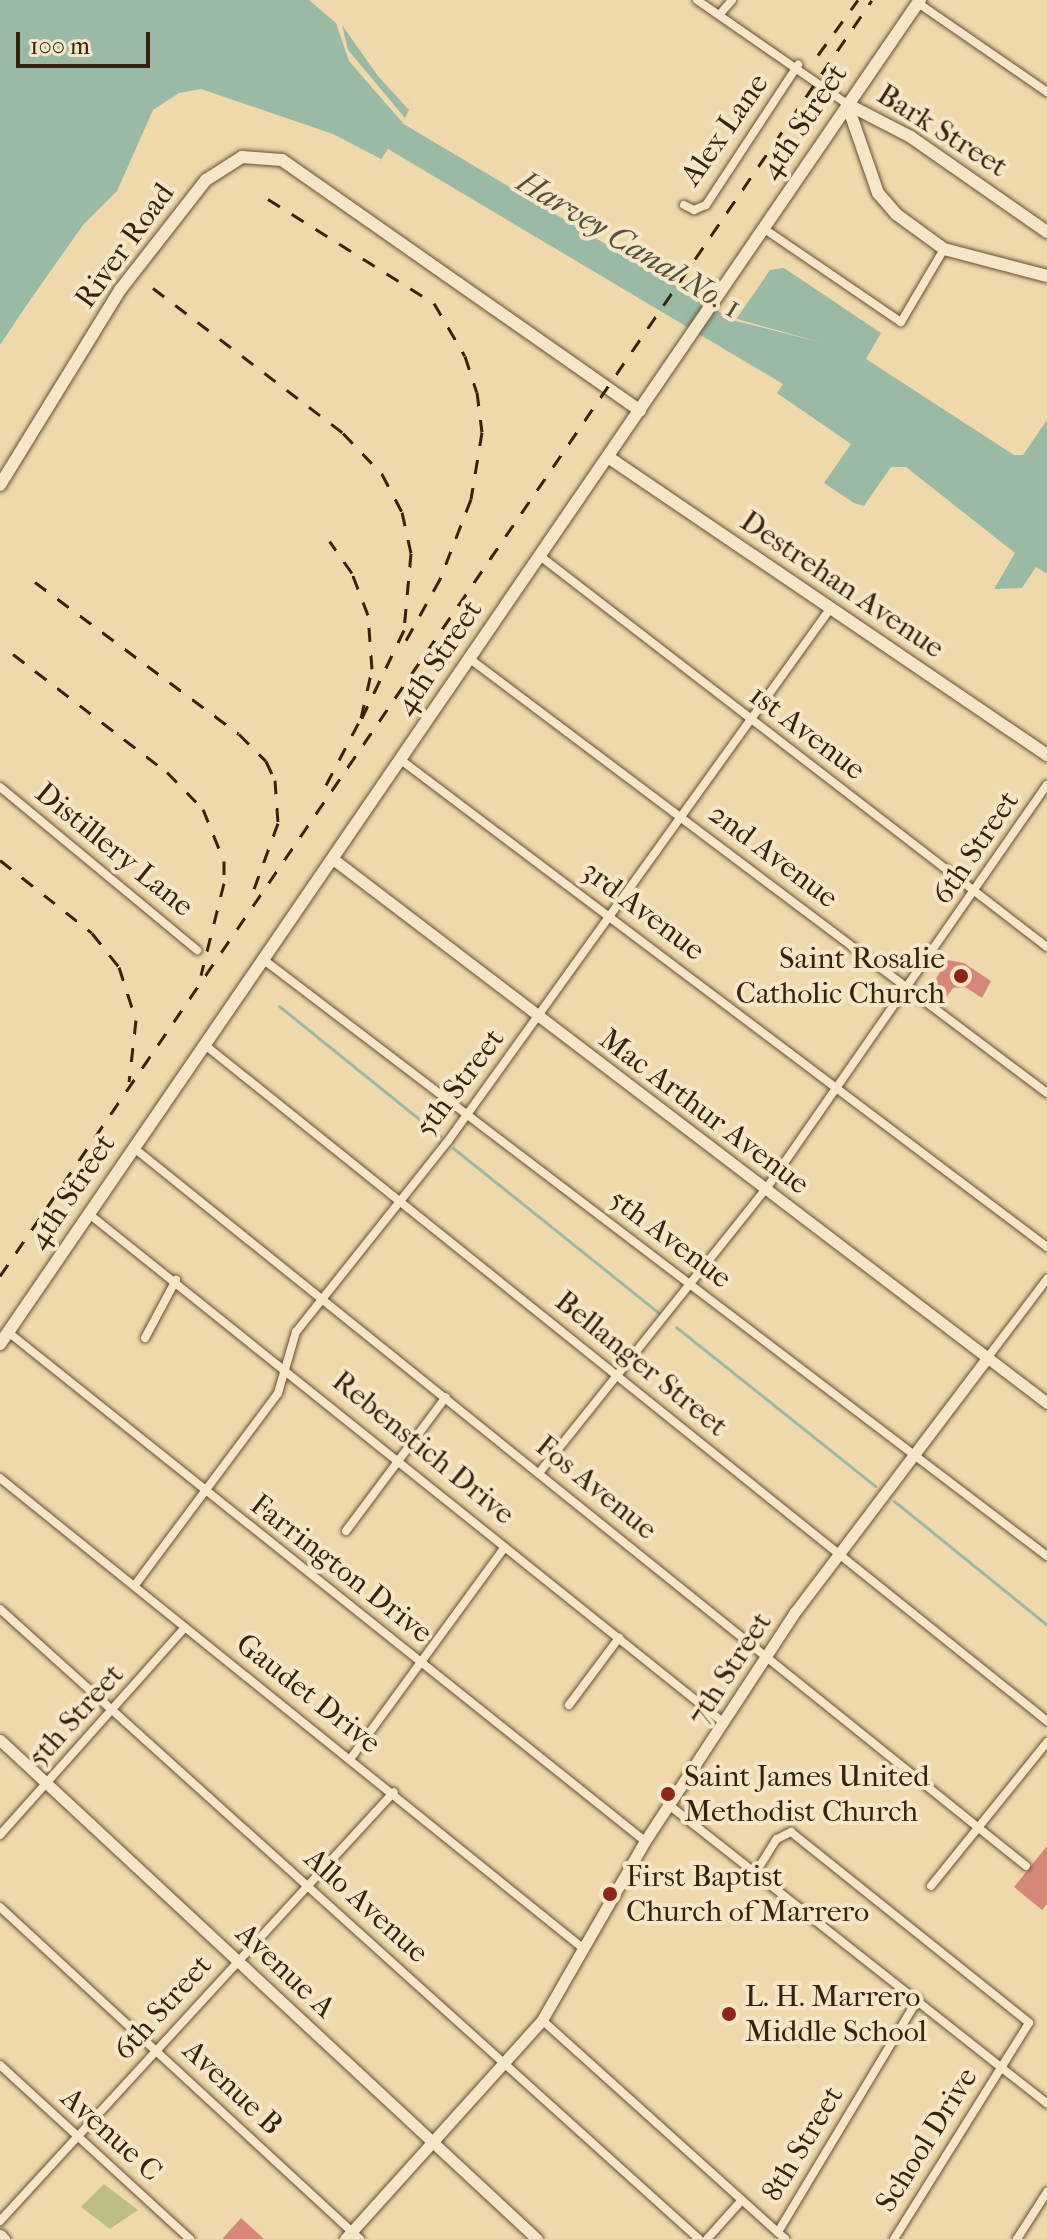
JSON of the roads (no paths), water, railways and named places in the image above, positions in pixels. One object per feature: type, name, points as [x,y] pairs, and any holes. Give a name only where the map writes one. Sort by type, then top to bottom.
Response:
[{"type":"main road","name":"4th Street","points":[[0,1344],[919,1]]},
{"type":"main road","name":"Bark Street","points":[[847,104],[911,137],[1047,232]]},
{"type":"main road","points":[[847,104],[886,205],[944,249],[1047,276]]},
{"type":"main road","name":"River Road","points":[[0,485],[120,290],[222,165],[263,155],[282,160],[350,206],[640,411]]},
{"type":"main road","name":"Destrehan Avenue","points":[[608,457],[1047,755]]},
{"type":"street","points":[[697,0],[798,65],[847,104]]},
{"type":"street","points":[[720,14],[732,0]]},
{"type":"street","points":[[919,1],[1047,92]]},
{"type":"street","name":"Alex Lane","points":[[684,205],[694,210],[706,205],[798,65]]},
{"type":"street","points":[[763,228],[901,322],[944,249]]},
{"type":"street","name":"1st Avenue","points":[[540,556],[1047,947]]},
{"type":"street","name":"5th Street","points":[[135,1585],[278,1393],[296,1332],[467,1116],[754,723],[830,609]]},
{"type":"street","name":"2nd Avenue","points":[[470,659],[1047,1093]]},
{"type":"street","name":"3rd Avenue","points":[[401,760],[1047,1247]]},
{"type":"street","name":"6th Street","points":[[539,1473],[622,1377],[766,1189],[910,989],[1047,785]]},
{"type":"street","name":"Distillery Lane","points":[[0,787],[197,950]]},
{"type":"street","name":"Mac Arthur Avenue","points":[[333,859],[1047,1403]]},
{"type":"street","name":"5th Avenue","points":[[264,960],[1047,1556]]},
{"type":"street","name":"Bellanger Street","points":[[205,1045],[1047,1721]]},
{"type":"street","name":"Fos Avenue","points":[[134,1148],[1026,1866]]},
{"type":"street","name":"Rebenstich Drive","points":[[89,1214],[286,1368],[724,1723]]},
{"type":"street","name":"7th Street","points":[[352,2236],[506,2066],[542,2020],[645,1841],[767,1655],[839,1554],[1047,1279]]},
{"type":"street","points":[[145,1338],[176,1280]]},
{"type":"street","name":"Farrington Drive","points":[[8,1332],[203,1491],[645,1841]]},
{"type":"street","points":[[346,1531],[446,1397]]},
{"type":"street","name":"Gaudet Drive","points":[[0,1478],[394,1792],[584,1949]]},
{"type":"street","points":[[351,1758],[423,1664],[505,1547]]},
{"type":"street","name":"Allo Avenue","points":[[0,1609],[699,2239]]},
{"type":"street","name":"5th Street","points":[[0,1835],[185,1627]]},
{"type":"street","points":[[569,1705],[619,1638]]},
{"type":"street","name":"Avenue A","points":[[0,1740],[537,2239]]},
{"type":"street","points":[[931,1886],[1047,1742]]},
{"type":"street","name":"6th Street","points":[[0,2221],[394,1792]]},
{"type":"street","points":[[669,1805],[1047,2104]]},
{"type":"street","name":"School Drive","points":[[756,1872],[777,1839],[791,1832],[886,1904],[1029,2023],[894,2239]]},
{"type":"street","name":"Avenue B","points":[[0,1907],[352,2236]]},
{"type":"street","name":"8th Street","points":[[782,2236],[918,1999]]},
{"type":"street","points":[[542,2020],[782,2236]]},
{"type":"street","name":"Avenue C","points":[[0,2065],[190,2239]]},
{"type":"street","points":[[1017,2239],[1047,2192]]},
{"type":"street","name":"8th Street","points":[[707,2239],[742,2200]]},
{"type":"waterway","points":[[279,1006],[440,1136]]},
{"type":"waterway","points":[[453,1148],[659,1313]]},
{"type":"waterway","points":[[676,1327],[875,1486]]},
{"type":"waterway","points":[[894,1501],[1047,1625]]},
{"type":"railway","points":[[818,55],[858,0]]},
{"type":"railway","points":[[0,1276],[872,0]]},
{"type":"railway","points":[[268,199],[434,303],[465,356],[477,392],[482,432],[471,499],[440,579],[404,644]]},
{"type":"railway","points":[[153,288],[343,433],[382,474],[402,512],[411,553],[404,630],[360,722]]},
{"type":"railway","points":[[326,785],[361,718],[372,669],[368,615],[352,573],[330,541]]},
{"type":"railway","points":[[35,582],[239,734],[266,761],[275,780],[278,823],[251,897]]},
{"type":"railway","points":[[13,654],[167,772],[203,809],[224,861],[224,883],[201,975]]},
{"type":"railway","points":[[0,860],[92,933],[119,967],[136,1020],[129,1082]]},
{"type":"place","name":"Saint Rosalie Catholic Church","points":[[961,976]]},
{"type":"place","name":"Saint James United Methodist Church","points":[[668,1794]]},
{"type":"place","name":"First Baptist Church of Marrero","points":[[610,1894]]},
{"type":"place","name":"L. H. Marrero Middle School","points":[[729,2014]]},
{"type":"water label","name":"Harvey Canal No. 1","points":[[629,245]]}]
